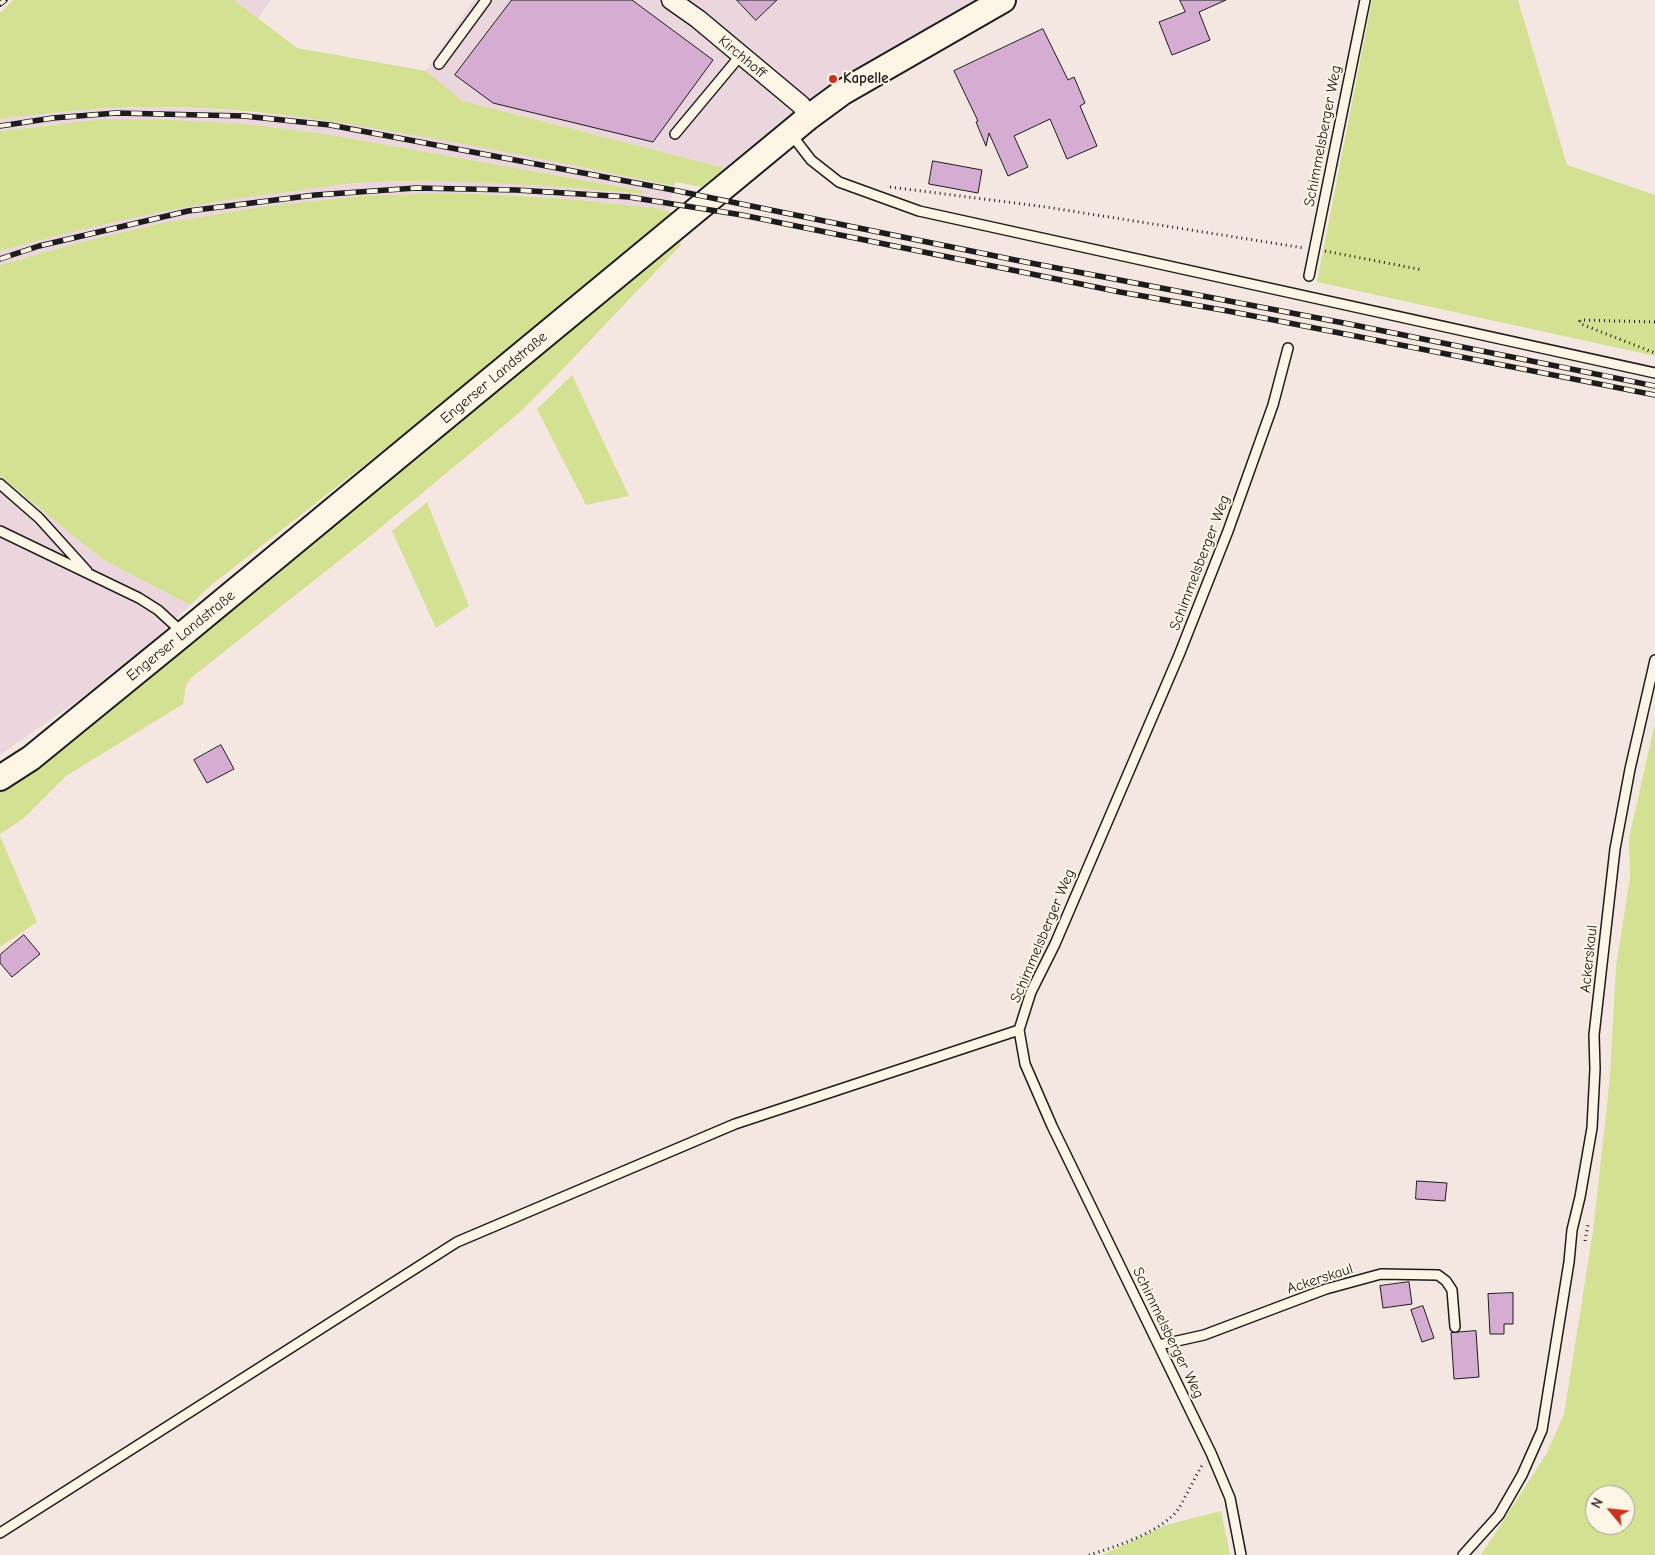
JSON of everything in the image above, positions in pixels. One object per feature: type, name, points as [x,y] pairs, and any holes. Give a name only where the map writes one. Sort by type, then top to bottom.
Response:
[{"type":"main road","name":"Engerser Landstraße","points":[[0,778],[31,758],[184,634],[809,117],[842,92],[1003,0]]},
{"type":"street","name":"Kirchhoff","points":[[671,0],[698,19],[801,105],[809,117]]},
{"type":"lane","points":[[439,64],[486,0]]},
{"type":"lane","name":"Schimmelsberger Weg","points":[[1308,276],[1364,0]]},
{"type":"lane","points":[[675,134],[740,56]]},
{"type":"lane","points":[[791,133],[811,160],[839,182],[919,211],[1655,374]]},
{"type":"lane","name":"Schimmelsberger Weg","points":[[1241,1555],[1230,1498],[1211,1453],[1052,1126],[1025,1064],[1019,1030],[1031,992],[1055,944],[1182,646],[1228,531],[1270,414],[1288,348]]},
{"type":"lane","points":[[0,484],[44,524],[90,575]]},
{"type":"lane","points":[[0,531],[151,606],[170,620],[184,634]]},
{"type":"lane","name":"Ackerskaul","points":[[1462,1555],[1499,1515],[1522,1475],[1542,1430],[1569,1262],[1572,1230],[1580,1197],[1592,1128],[1595,1070],[1594,1035],[1614,849],[1655,660]]},
{"type":"lane","points":[[0,1533],[457,1242],[735,1124],[1019,1030]]},
{"type":"lane","name":"Ackerskaul","points":[[1159,1345],[1204,1335],[1326,1289],[1381,1274],[1438,1275],[1446,1281],[1452,1290],[1455,1327]]},
{"type":"path","points":[[886,186],[1023,204],[1338,253],[1423,270]]},
{"type":"path","points":[[1655,322],[1582,320],[1580,322],[1655,352]]},
{"type":"path","points":[[1088,1555],[1121,1545],[1166,1522],[1179,1508],[1197,1474],[1211,1453]]},
{"type":"shaded area","points":[[234,0],[271,0],[258,18]]},
{"type":"shaded area","points":[[474,0],[977,0],[821,90],[725,168],[463,101],[426,71]]},
{"type":"shaded area","points":[[147,107],[210,109],[325,119],[457,142],[674,186],[669,211],[584,200],[521,195],[448,193],[360,196],[267,206],[162,223],[81,242],[0,265],[0,251],[77,229],[161,211],[269,193],[369,182],[439,181],[505,183],[642,194],[644,191],[320,133],[246,124],[56,124],[0,131],[0,119],[72,110]]},
{"type":"shaded area","points":[[0,476],[102,559],[190,605],[110,678],[0,755]]},
{"type":"green space","points":[[13,0],[234,0],[297,48],[426,71],[463,101],[725,168],[702,187],[675,182],[674,186],[507,152],[375,128],[245,111],[180,107],[110,108],[0,119],[0,13]]},
{"type":"green space","points":[[1372,0],[1518,0],[1567,165],[1655,195],[1655,356],[1317,282]]},
{"type":"green space","points":[[105,119],[246,124],[320,133],[644,191],[643,194],[473,182],[405,181],[354,183],[226,200],[150,214],[0,251],[0,131]]},
{"type":"green space","points":[[448,193],[574,200],[645,207],[673,213],[468,384],[210,586],[190,605],[102,559],[0,476],[0,265],[81,242],[162,223],[267,206],[360,196]]},
{"type":"green space","points":[[679,238],[681,245],[519,413],[374,533],[192,677],[186,685],[183,704],[66,776],[23,819],[0,834],[0,793],[84,733]]},
{"type":"green space","points":[[572,375],[629,496],[586,505],[537,409]]},
{"type":"green space","points":[[427,502],[469,606],[436,628],[392,531]]},
{"type":"green space","points":[[1655,723],[1655,1555],[1481,1555],[1547,1453],[1564,1414],[1593,1231],[1610,1075],[1616,967],[1630,877],[1629,838]]},
{"type":"green space","points":[[0,836],[37,922],[0,947]]},
{"type":"green space","points":[[1221,1511],[1230,1555],[1102,1555],[1166,1525]]},
{"type":"building","points":[[512,0],[632,0],[713,60],[653,142],[493,103],[455,75]]},
{"type":"building","points":[[737,0],[777,0],[756,20]]},
{"type":"building","points":[[1180,0],[1226,0],[1199,12],[1210,40],[1172,55],[1159,22],[1185,12]]},
{"type":"building","points":[[1043,29],[1068,80],[1074,77],[1085,103],[1080,106],[1097,146],[1067,159],[1050,119],[1014,136],[1028,167],[1008,176],[989,133],[986,146],[976,122],[978,121],[954,71]]},
{"type":"building","points":[[933,161],[982,170],[978,193],[929,184]]},
{"type":"building","points":[[221,745],[234,769],[207,783],[194,760]]},
{"type":"building","points":[[24,935],[40,954],[12,977],[0,963],[0,955]]},
{"type":"building","points":[[1417,1181],[1447,1183],[1445,1201],[1416,1199]]},
{"type":"building","points":[[1409,1282],[1412,1304],[1383,1308],[1380,1286]]},
{"type":"building","points":[[1513,1293],[1513,1324],[1504,1324],[1504,1334],[1490,1334],[1488,1294]]},
{"type":"building","points":[[1423,1306],[1434,1338],[1422,1342],[1411,1310]]},
{"type":"building","points":[[1476,1331],[1479,1377],[1454,1379],[1451,1333]]},
{"type":"railway","points":[[0,4],[5,0]]},
{"type":"railway","points":[[0,126],[53,118],[116,113],[244,116],[330,125],[673,190],[1015,260],[1349,324],[1655,386]]},
{"type":"railway","points":[[0,259],[39,246],[188,211],[315,195],[416,188],[516,190],[629,197],[742,215],[1120,292],[1228,311],[1655,395]]},
{"type":"place","name":"Kapelle","points":[[833,79]]}]
